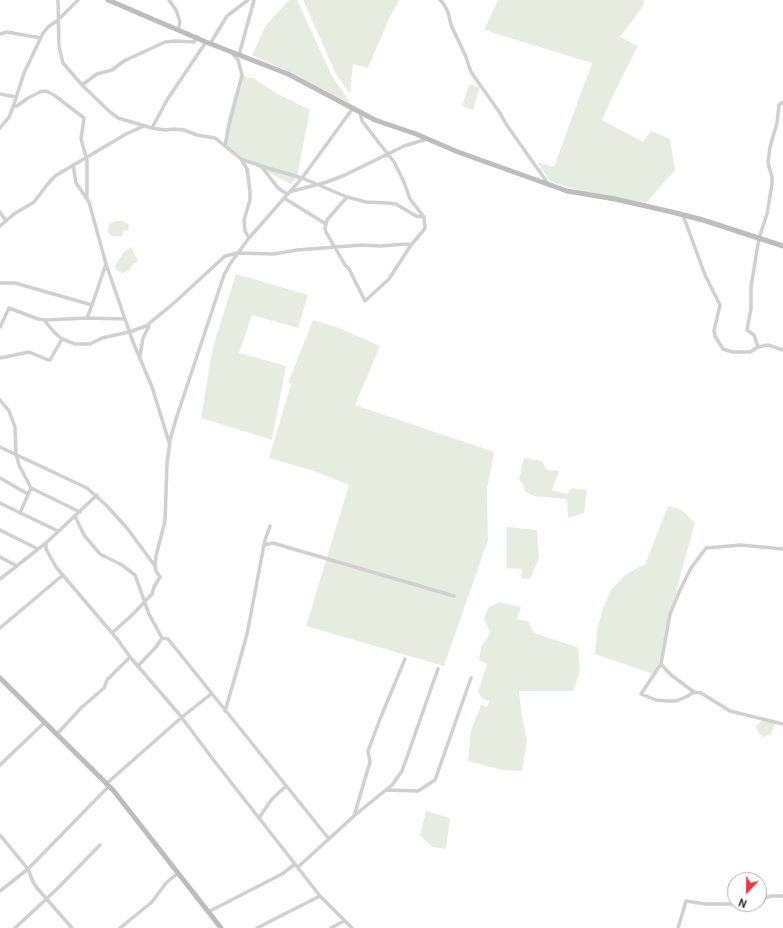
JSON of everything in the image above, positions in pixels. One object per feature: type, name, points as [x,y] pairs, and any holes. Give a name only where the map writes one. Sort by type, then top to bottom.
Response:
[{"type":"street","points":[[58,0],[59,47],[63,63],[94,98],[118,118],[152,128],[184,130],[197,135],[215,138],[241,159],[246,165],[250,200],[244,220],[245,231],[249,238]]},
{"type":"street","points":[[0,128],[9,117],[30,60],[41,38],[48,27],[58,20],[78,0]]},
{"type":"street","points":[[108,0],[208,43],[288,74],[375,120],[428,139],[458,152],[549,185],[580,194],[615,199],[703,220],[783,246]]},
{"type":"street","points":[[169,0],[176,10],[180,22],[178,30]]},
{"type":"street","points":[[152,128],[167,100],[227,16],[248,0]]},
{"type":"street","points":[[239,55],[254,0]]},
{"type":"street","points":[[440,0],[448,12],[451,25],[466,58],[470,72],[549,185]]},
{"type":"street","points":[[0,34],[7,32],[41,38]]},
{"type":"street","points":[[82,85],[97,74],[112,70],[124,61],[165,42],[194,42],[196,37]]},
{"type":"street","points":[[225,146],[242,75],[238,60],[232,52]]},
{"type":"street","points":[[14,105],[17,106],[28,98],[40,92],[46,91],[54,95],[84,118],[81,139],[86,157],[87,198],[106,264],[118,294],[129,332],[156,399],[170,445]]},
{"type":"street","points":[[0,94],[16,97]]},
{"type":"street","points":[[758,347],[754,335],[747,330],[751,309],[751,287],[759,238],[767,214],[772,184],[772,176],[768,163],[770,147],[777,123],[778,105],[783,102]]},
{"type":"street","points":[[155,566],[157,551],[165,521],[170,445],[176,419],[224,275],[249,238],[302,178],[353,108]]},
{"type":"street","points":[[347,197],[326,224],[326,232],[345,265],[349,269],[365,301],[389,279],[411,245],[425,228],[424,217],[410,198],[400,173],[388,154],[367,129],[362,121],[360,112]]},
{"type":"street","points":[[0,226],[14,214],[34,202],[55,176],[86,157],[144,126]]},
{"type":"street","points":[[286,195],[345,175],[404,146],[428,139]]},
{"type":"street","points":[[241,159],[280,172],[287,172],[347,197],[366,202],[388,202],[396,204],[416,216],[424,217]]},
{"type":"street","points":[[74,165],[76,183],[87,198]]},
{"type":"street","points":[[261,166],[278,188],[326,224]]},
{"type":"street","points":[[0,212],[6,221]]},
{"type":"street","points":[[683,215],[705,275],[720,305],[714,331],[715,336],[723,349],[728,351],[752,352],[758,347],[768,344],[783,350]]},
{"type":"street","points":[[140,357],[145,331],[151,323],[181,297],[222,257],[238,254],[274,254],[297,250],[362,245],[411,245]]},
{"type":"street","points":[[87,318],[106,264]]},
{"type":"street","points":[[0,283],[15,283],[92,305]]},
{"type":"street","points":[[0,327],[9,308],[44,320],[87,318],[125,319]]},
{"type":"street","points":[[44,320],[62,339],[75,344],[90,344],[107,337],[129,332],[151,323]]},
{"type":"street","points":[[0,358],[29,352],[50,360],[62,339]]},
{"type":"street","points":[[0,400],[9,411],[14,427],[16,454],[19,465],[31,488],[80,512]]},
{"type":"street","points":[[0,447],[87,488],[97,496],[127,528],[155,566],[160,577],[152,594],[112,633]]},
{"type":"street","points":[[0,478],[28,494]]},
{"type":"street","points":[[20,513],[31,488]]},
{"type":"street","points":[[0,579],[46,543],[97,496]]},
{"type":"street","points":[[0,503],[58,531]]},
{"type":"street","points":[[75,516],[84,535],[100,554],[122,565],[135,575],[149,614],[162,638]]},
{"type":"street","points":[[225,711],[246,634],[264,545],[270,526]]},
{"type":"street","points":[[0,530],[38,548]]},
{"type":"street","points":[[46,543],[48,555],[63,575],[112,633],[130,657],[182,717],[208,753],[320,896],[352,928]]},
{"type":"street","points":[[264,545],[273,543],[454,596]]},
{"type":"street","points":[[694,692],[676,701],[656,700],[642,694],[661,664],[670,614],[691,568],[706,548],[741,545],[783,549]]},
{"type":"street","points":[[0,557],[17,566]]},
{"type":"street","points":[[0,628],[63,575]]},
{"type":"street","points":[[138,666],[156,647],[162,638]]},
{"type":"street","points":[[162,638],[168,639],[329,839]]},
{"type":"street","points":[[57,734],[81,708],[104,688],[106,680],[130,657]]},
{"type":"street","points":[[354,816],[370,762],[368,751],[405,659]]},
{"type":"street","points":[[661,664],[694,692],[704,694],[730,711],[783,724]]},
{"type":"street","points":[[208,912],[297,866],[392,785],[402,771],[438,668]]},
{"type":"street","points":[[0,678],[108,785],[221,928]]},
{"type":"street","points":[[386,790],[418,791],[435,780],[471,678]]},
{"type":"street","points":[[0,891],[28,869],[108,785],[182,717],[212,694]]},
{"type":"street","points":[[0,765],[44,722]]},
{"type":"street","points":[[259,818],[272,799],[286,786]]},
{"type":"street","points":[[0,835],[28,869],[33,882],[72,928]]},
{"type":"street","points":[[15,928],[47,899],[100,845]]},
{"type":"street","points":[[120,928],[152,902],[166,883],[178,873]]},
{"type":"street","points":[[257,928],[320,896]]},
{"type":"street","points":[[767,897],[783,896]]},
{"type":"street","points":[[678,928],[686,902],[705,904],[727,903]]},
{"type":"street","points":[[331,928],[344,921]]},
{"type":"street","points":[[67,922],[67,928]]},
{"type":"shaded area","points":[[289,0],[297,0],[331,74],[351,104],[292,73],[252,55],[266,25]]},
{"type":"shaded area","points":[[303,0],[399,0],[388,21],[368,68],[353,64],[350,94],[336,74]]},
{"type":"shaded area","points":[[498,0],[644,0],[643,6],[620,37],[638,46],[602,120],[643,142],[651,131],[670,139],[675,170],[646,203],[582,191],[551,182],[537,162],[554,167],[592,63],[484,30]]},
{"type":"shaded area","points":[[241,74],[248,78],[253,78],[276,93],[310,110],[297,177],[291,184],[241,158],[224,144],[228,118]]},
{"type":"shaded area","points":[[469,84],[480,87],[473,110],[462,106]]},
{"type":"shaded area","points":[[115,221],[123,221],[129,225],[128,231],[124,230],[122,236],[118,237],[110,235],[108,231],[109,224]]},
{"type":"shaded area","points":[[131,247],[138,261],[133,264],[129,271],[122,273],[117,270],[115,266],[123,253]]},
{"type":"shaded area","points":[[236,274],[308,295],[298,328],[252,315],[239,353],[286,366],[272,440],[201,418],[213,347]]},
{"type":"shaded area","points":[[313,320],[339,328],[380,346],[355,405],[494,452],[487,490],[488,540],[444,666],[306,626],[349,485],[314,471],[269,458],[291,384],[288,383]]},
{"type":"shaded area","points":[[524,458],[542,461],[547,470],[559,471],[552,490],[567,494],[572,488],[587,490],[584,513],[568,518],[567,499],[534,496],[526,492],[519,479]]},
{"type":"shaded area","points":[[668,506],[677,508],[684,512],[695,523],[659,664],[653,674],[595,654],[597,630],[603,608],[611,590],[625,575],[645,565]]},
{"type":"shaded area","points":[[507,527],[537,530],[539,558],[530,579],[521,578],[522,569],[507,568]]},
{"type":"shaded area","points":[[499,602],[521,607],[517,619],[528,621],[534,633],[578,648],[580,671],[573,691],[519,691],[522,717],[527,740],[522,771],[502,770],[468,761],[471,731],[481,705],[487,707],[489,701],[482,698],[478,692],[487,664],[479,660],[481,646],[487,639],[490,632],[484,619],[488,608]]},
{"type":"shaded area","points":[[763,720],[774,720],[775,725],[770,735],[762,737],[756,726]]},
{"type":"shaded area","points":[[426,811],[450,818],[446,849],[432,847],[420,835]]}]
